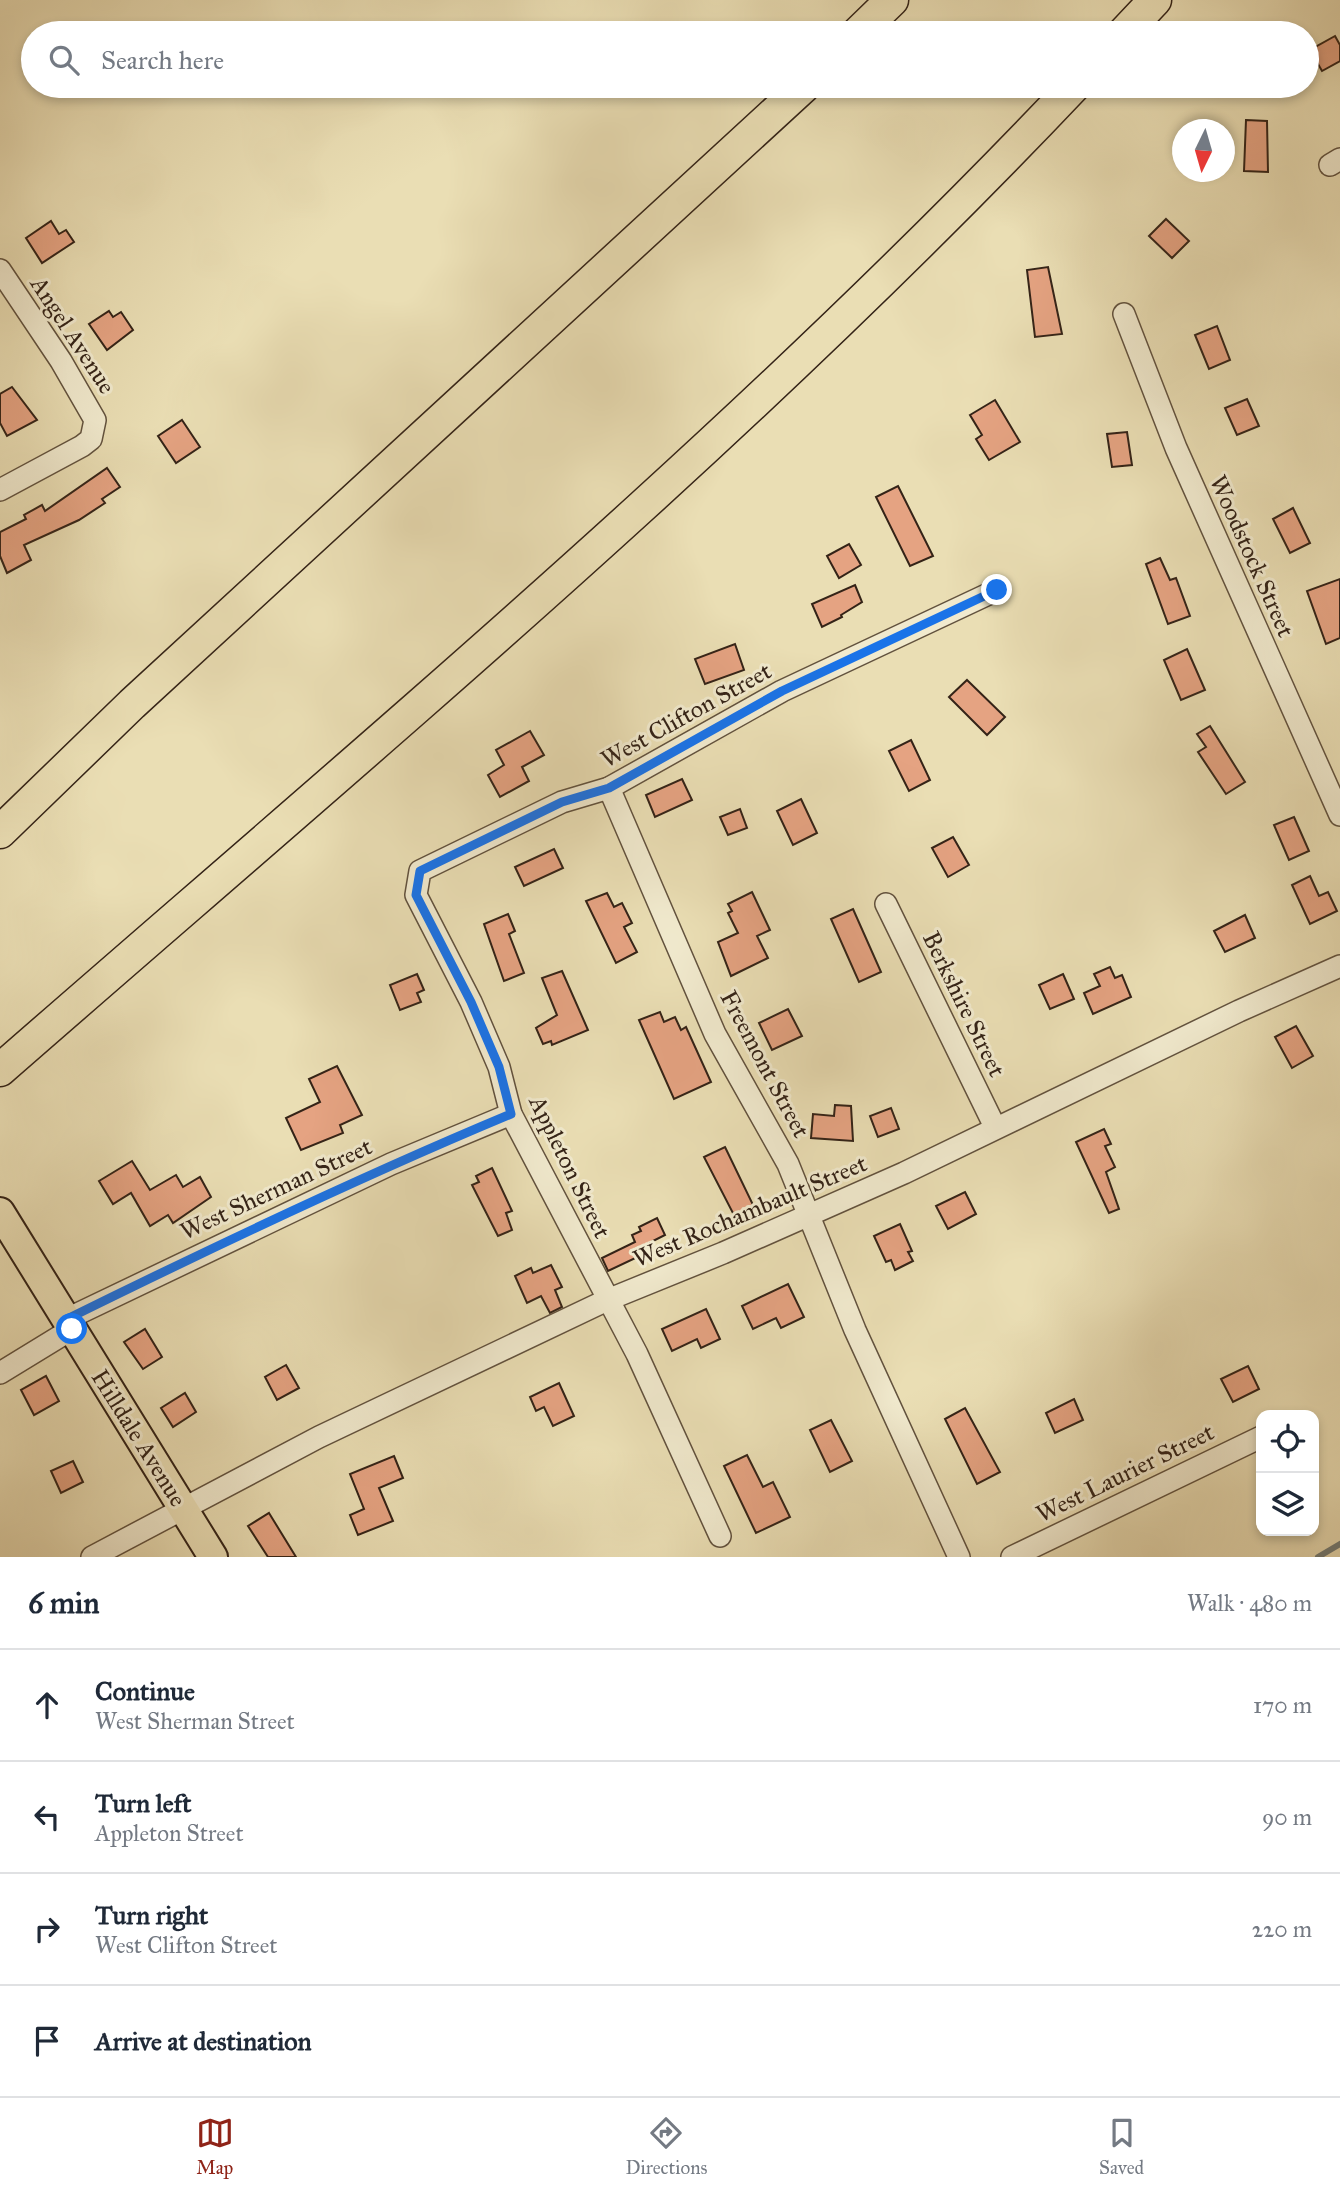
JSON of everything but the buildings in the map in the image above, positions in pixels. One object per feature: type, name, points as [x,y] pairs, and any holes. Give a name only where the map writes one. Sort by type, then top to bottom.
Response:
[{"type":"highway","points":[[870,21],[892,0]]},
{"type":"highway","points":[[1135,21],[1155,0]]},
{"type":"highway","points":[[0,832],[132,704],[791,98]]},
{"type":"highway","points":[[0,1070],[727,430],[884,280],[1062,98]]},
{"type":"main road","name":"Hilldale Avenue","points":[[0,1212],[213,1557]]},
{"type":"street","name":"Angel Avenue","points":[[0,270],[93,413],[94,431],[82,446],[0,490]]},
{"type":"street","name":"Woodstock Street","points":[[1124,314],[1176,448],[1340,815]]},
{"type":"street","name":"West Clifton Street","points":[[416,895],[420,871],[562,802],[609,788],[782,691],[997,590]]},
{"type":"street","name":"Freemont Street","points":[[609,788],[715,1034],[788,1164],[855,1330],[959,1557]]},
{"type":"street","name":"Appleton Street","points":[[416,895],[495,1056],[511,1114],[663,1408],[720,1536]]},
{"type":"street","name":"Berkshire Street","points":[[886,904],[995,1127]]},
{"type":"street","name":"West Rochambault Street","points":[[92,1557],[319,1437],[608,1300],[807,1215],[1340,966]]},
{"type":"street","name":"West Sherman Street","points":[[0,1373],[70,1324],[200,1253],[391,1164],[511,1114]]},
{"type":"street","name":"West Laurier Street","points":[[1012,1557],[1256,1439]]},
{"type":"waterway","points":[[1318,1557],[1340,1544]]},
{"type":"route","points":[[72,1329],[67,1319],[200,1253],[391,1164],[511,1114],[499,1067],[471,1002],[416,895],[420,871],[562,802],[609,788],[782,691],[997,590]]}]
